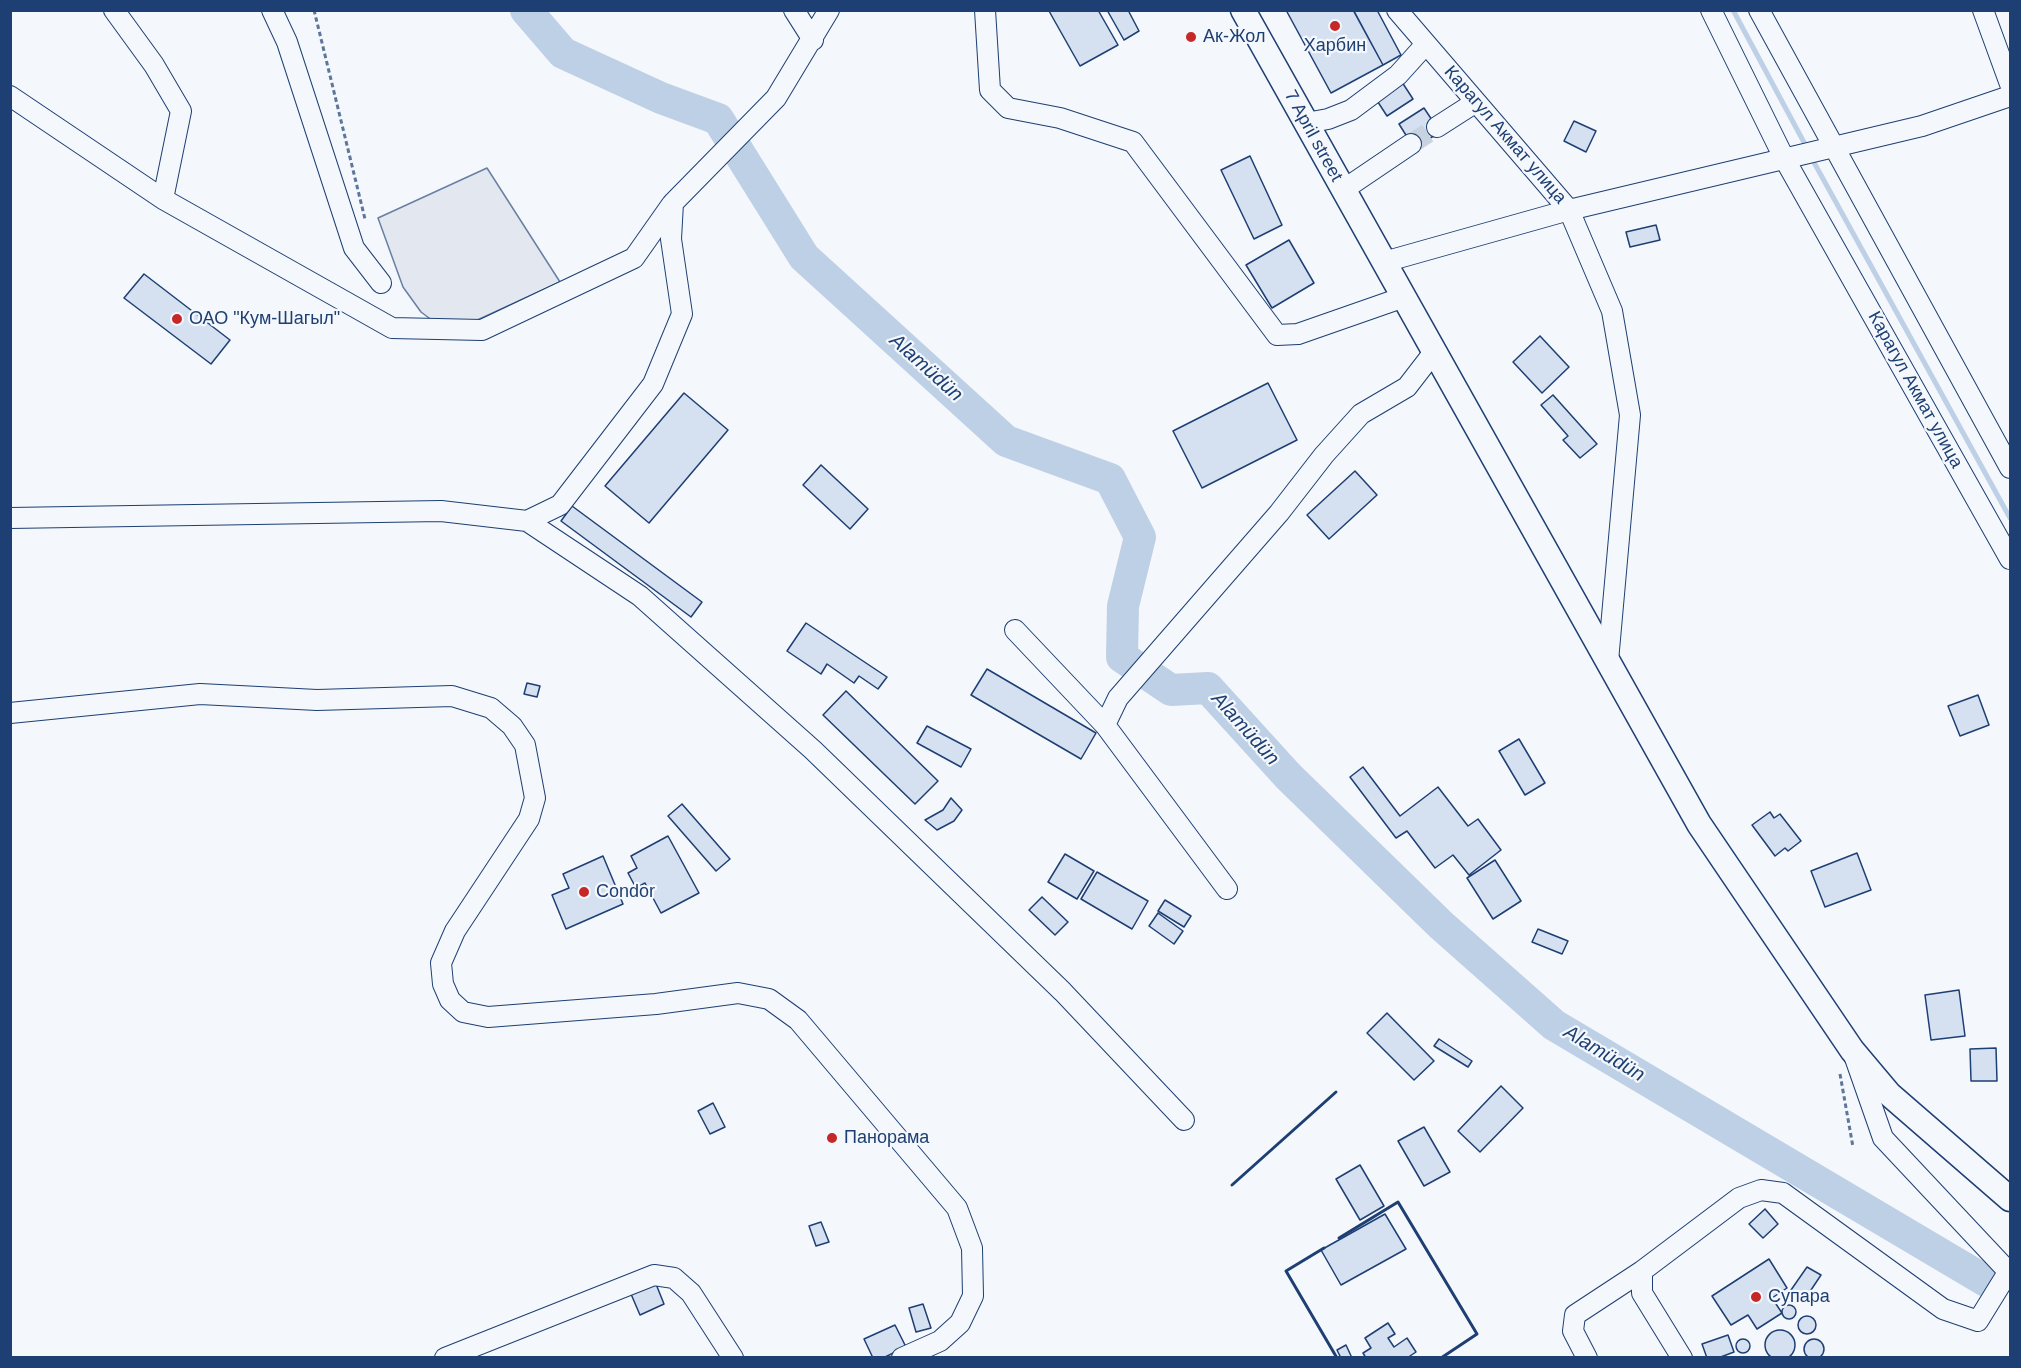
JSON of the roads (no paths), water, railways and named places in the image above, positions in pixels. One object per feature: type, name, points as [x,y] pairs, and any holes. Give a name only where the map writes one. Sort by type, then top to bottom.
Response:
[{"type":"main road","name":"7 April street","points":[[1243,10],[1699,824],[1846,1058],[2010,1199]]},
{"type":"street","points":[[114,10],[154,65],[181,111],[163,199]]},
{"type":"street","points":[[272,10],[287,42],[350,239],[354,248],[381,283]]},
{"type":"street","points":[[794,10],[813,40]]},
{"type":"street","points":[[10,96],[163,199],[392,328],[482,330],[634,258],[673,203],[776,98],[829,10]]},
{"type":"street","points":[[985,10],[990,90],[1008,108],[1060,118],[1133,142],[1277,335],[1298,334],[1404,297]]},
{"type":"street","name":"Карагул Акмат улица","points":[[1397,10],[1569,210],[1612,311],[1630,415],[1608,661]]},
{"type":"street","name":"Карагул Акмат улица","points":[[1711,10],[2010,559]]},
{"type":"street","points":[[1759,10],[1828,149],[2010,468]]},
{"type":"street","points":[[1983,10],[2010,84]]},
{"type":"street","points":[[1306,123],[1328,119],[1351,110],[1398,75],[1426,44]]},
{"type":"street","points":[[1384,262],[1569,210],[1923,126],[2010,96]]},
{"type":"street","points":[[1437,127],[1476,102]]},
{"type":"street","points":[[1343,190],[1412,144]]},
{"type":"street","points":[[527,521],[560,505],[652,384],[681,314],[670,239],[673,203]]},
{"type":"street","points":[[1105,725],[1118,698],[1170,641],[1361,414],[1407,387],[1434,352]]},
{"type":"street","points":[[10,518],[441,511],[527,521],[640,596],[813,750],[1063,993],[1184,1120]]},
{"type":"street","points":[[1015,630],[1105,725],[1227,889]]},
{"type":"street","points":[[10,713],[200,694],[317,700],[452,696],[490,708],[512,726],[525,746],[535,798],[529,819],[455,931],[441,963],[443,984],[450,1000],[463,1012],[488,1017],[656,1004],[738,993],[769,999],[798,1020],[838,1064],[957,1208],[972,1248],[973,1296],[960,1323],[943,1349],[902,1358]]},
{"type":"street","points":[[1587,1358],[1573,1331],[1575,1315],[1642,1271],[1739,1198],[1761,1190],[1783,1193],[1943,1309],[1978,1321],[2007,1274],[2005,1268],[1883,1138],[1846,1058]]},
{"type":"street","points":[[1642,1271],[1642,1293],[1682,1358]]},
{"type":"street","points":[[445,1358],[654,1275],[674,1278],[691,1293],[734,1358]]},
{"type":"waterway","name":"Alamüdün","points":[[526,10],[563,53],[661,98],[718,119],[804,257],[1006,441],[1110,479],[1140,537],[1123,606],[1122,657],[1171,690],[1208,688],[1288,776],[1441,925],[1554,1025],[1986,1281]]},
{"type":"waterway","points":[[1733,10],[1807,148]]},
{"type":"waterway","points":[[1811,157],[2010,518]]},
{"type":"tunnel","points":[[1411,144],[1437,127]]},
{"type":"place","name":"Харбин","points":[[1335,26]]},
{"type":"place","name":"Ак-Жол","points":[[1191,37]]},
{"type":"place","name":"ОАО \"Кум-Шагыл\"","points":[[177,319]]},
{"type":"place","name":"Condor","points":[[584,892]]},
{"type":"place","name":"Панорама","points":[[832,1138]]},
{"type":"place","name":"Супара","points":[[1756,1297]]}]
